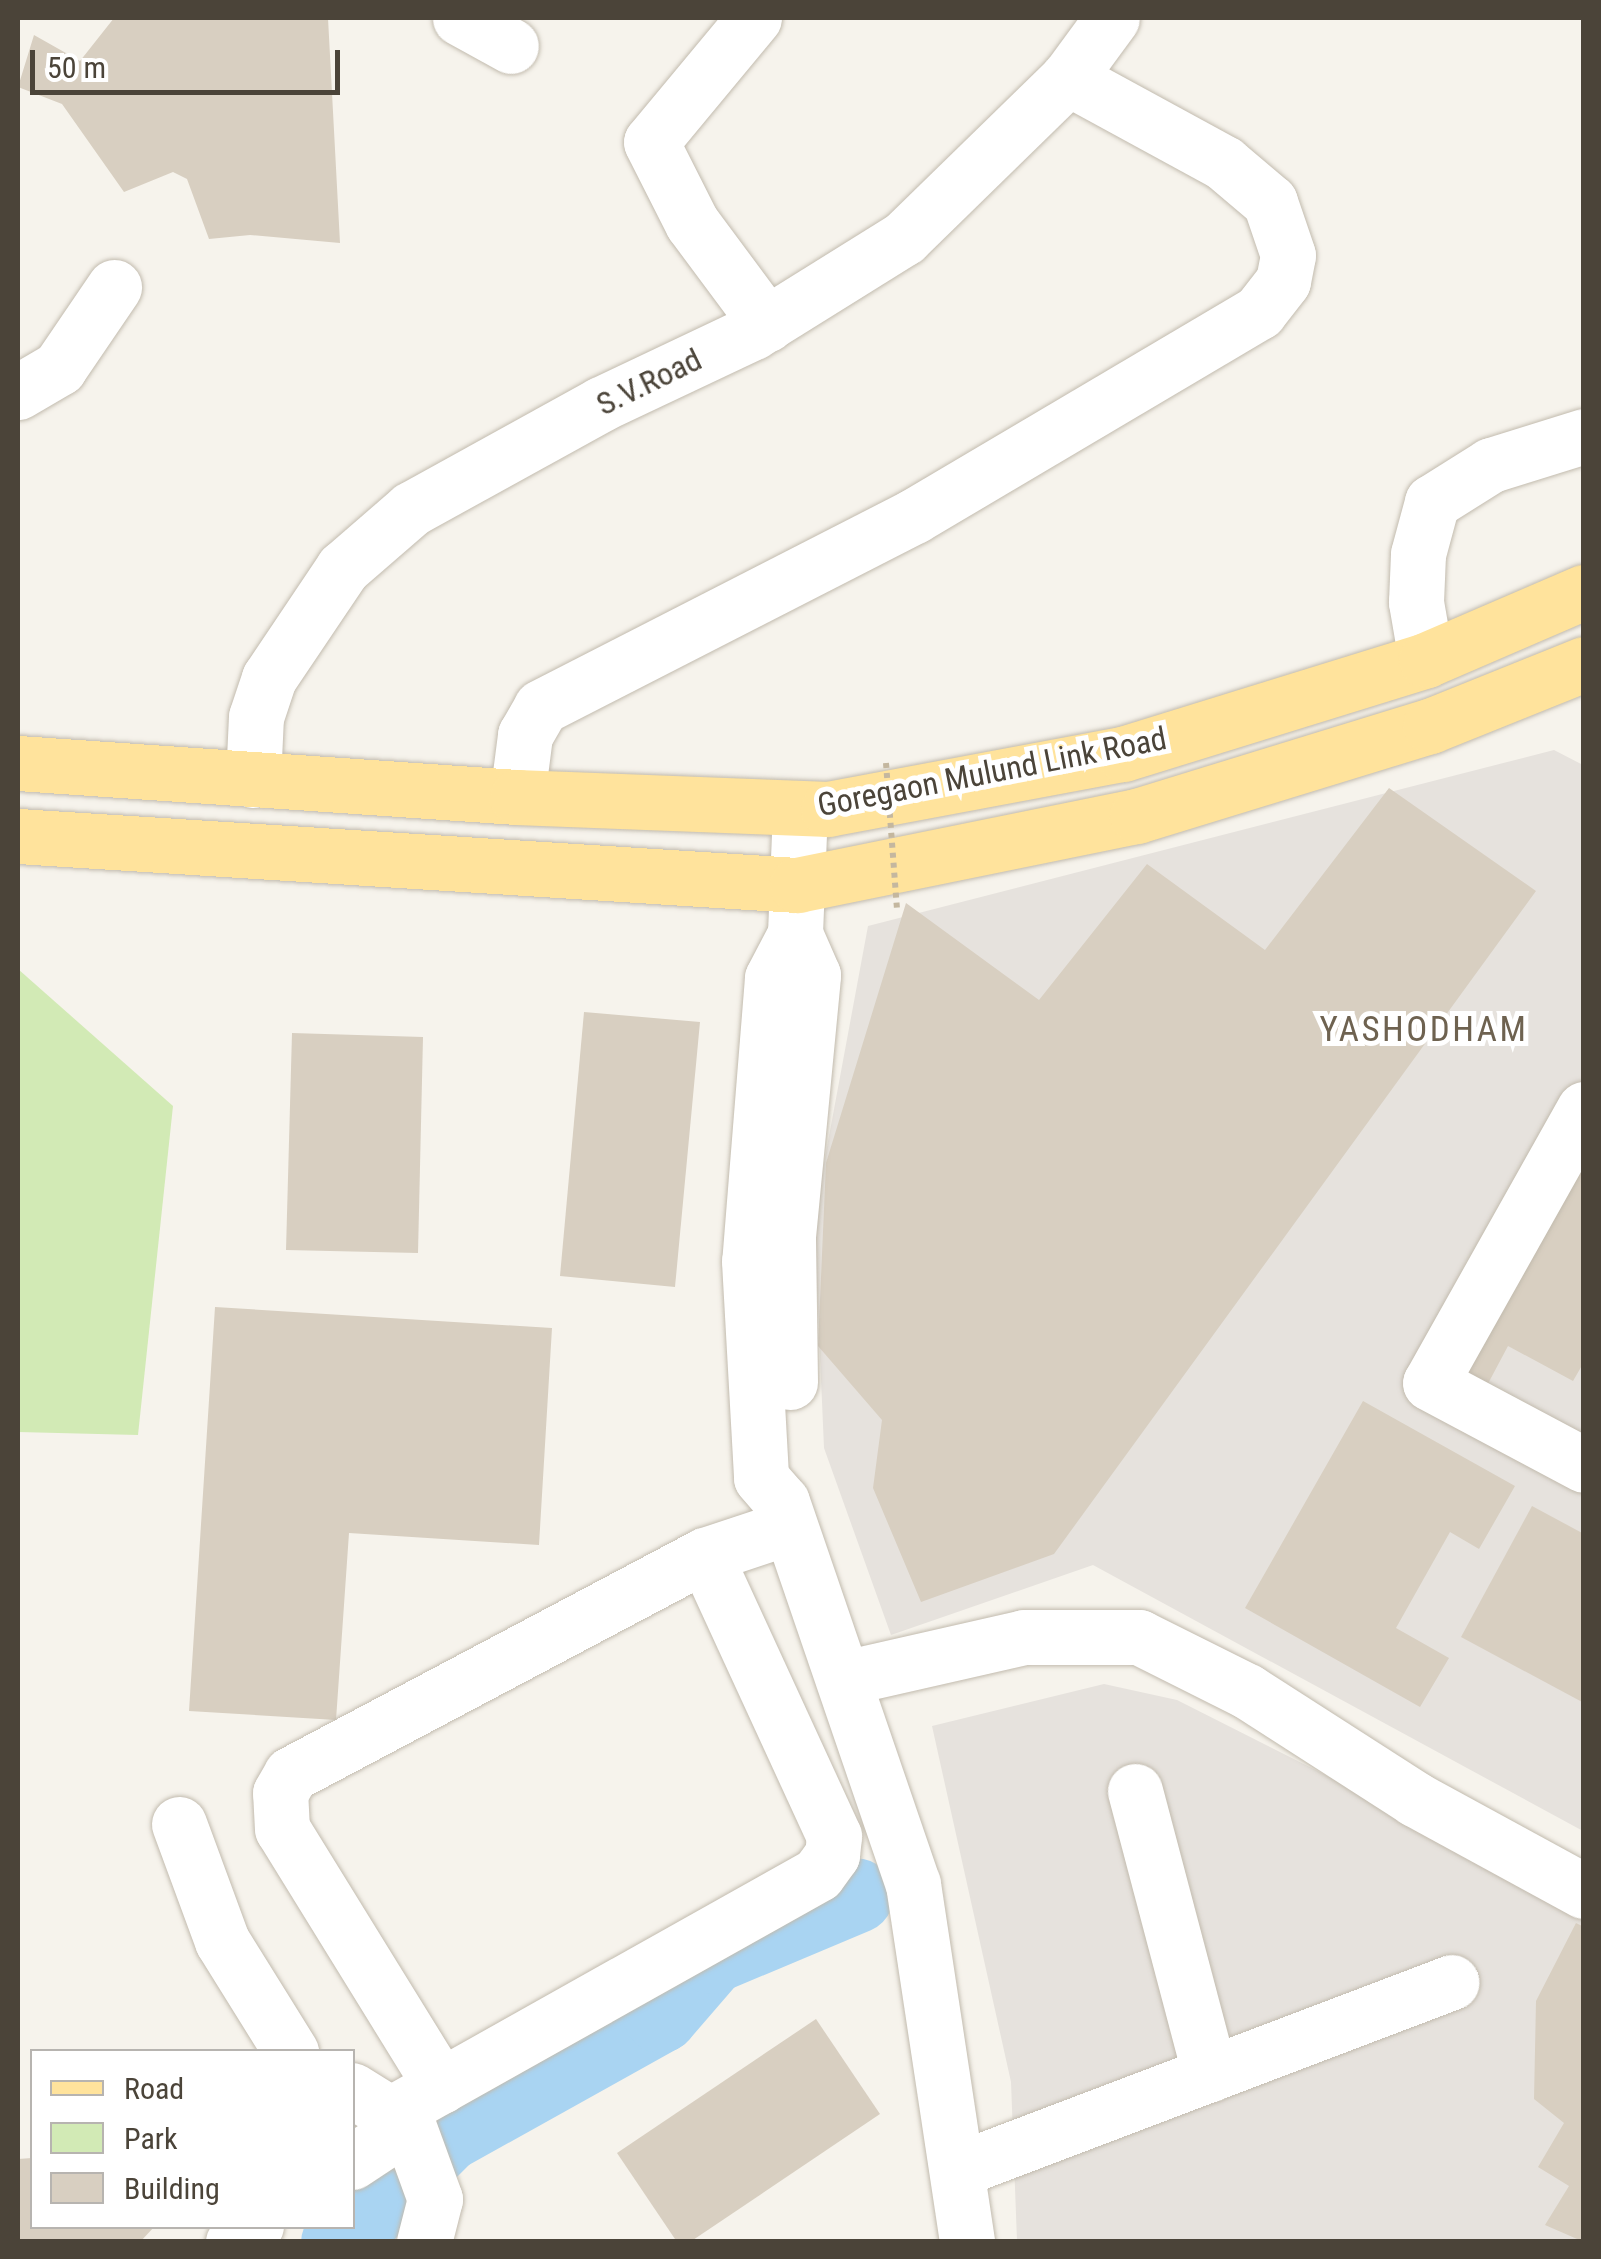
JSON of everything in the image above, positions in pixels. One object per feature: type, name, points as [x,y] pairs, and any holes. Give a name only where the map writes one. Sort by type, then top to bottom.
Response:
[{"type":"main road","name":"Goregaon Mulund Link Road","points":[[18,763],[517,797],[800,809],[1123,754],[1426,660],[1581,600]]},
{"type":"main road","name":"Goregaon Mulund Link Road","points":[[18,836],[796,910],[1137,816],[1430,726],[1584,664]]},
{"type":"street","points":[[460,18],[512,46]]},
{"type":"street","points":[[754,18],[651,142],[692,223],[766,324]]},
{"type":"street","name":"S.V.Road","points":[[253,780],[256,717],[269,678],[343,568],[411,509],[600,404],[766,324],[904,238],[1068,78],[1112,18]]},
{"type":"street","points":[[517,797],[525,734],[541,706],[914,516],[1259,312],[1282,280],[1288,255],[1270,202],[1224,164],[1068,78]]},
{"type":"street","points":[[18,392],[58,368],[114,288]]},
{"type":"street","points":[[1426,660],[1416,602],[1418,554],[1432,502],[1492,466],[1584,436]]},
{"type":"street","points":[[800,809],[796,910],[814,975],[790,1009],[788,1236],[770,1359],[796,1472],[784,1515],[913,1884],[968,2242]]},
{"type":"street","points":[[1584,1109],[1430,1383],[1584,1465]]},
{"type":"street","points":[[430,2220],[401,2108],[282,1829],[280,1794],[292,1774],[784,1515]]},
{"type":"street","points":[[355,2159],[401,2108],[818,1874],[832,1855],[834,1836],[705,1555]]},
{"type":"street","points":[[844,1678],[1024,1636],[1139,1636],[1247,1691],[1415,1799],[1584,1891]]},
{"type":"street","points":[[1135,1791],[1210,2074]]},
{"type":"street","points":[[179,1824],[222,1941],[289,2049]]},
{"type":"street","points":[[956,2170],[1452,1982]]},
{"type":"path","points":[[886,763],[897,908]]},
{"type":"shaded area","points":[[1554,750],[1583,765],[1583,1831],[1093,1565],[891,1635],[824,1448],[814,1217],[868,926]]},
{"type":"shaded area","points":[[1104,1684],[1177,1700],[1583,1905],[1583,2241],[1017,2241],[1011,2082],[932,1726]]},
{"type":"green space","points":[[18,969],[173,1106],[138,1435],[18,1432]]},
{"type":"building","points":[[114,18],[328,18],[340,243],[250,235],[209,239],[187,179],[173,172],[124,192],[62,104],[18,87],[34,35],[80,61]]},
{"type":"building","points":[[1389,788],[1536,891],[1054,1554],[921,1602],[873,1488],[882,1420],[818,1346],[826,1163],[906,903],[1039,1000],[1147,864],[1265,950]]},
{"type":"building","points":[[584,1012],[700,1022],[675,1287],[560,1276]]},
{"type":"building","points":[[292,1033],[423,1037],[418,1253],[286,1250]]},
{"type":"building","points":[[1584,1088],[1584,1362],[1573,1381],[1508,1346],[1483,1393],[1423,1361]]},
{"type":"building","points":[[215,1307],[552,1328],[539,1545],[349,1533],[336,1720],[189,1711]]},
{"type":"building","points":[[1363,1401],[1515,1486],[1479,1549],[1450,1532],[1396,1628],[1449,1658],[1420,1707],[1245,1608]]},
{"type":"building","points":[[1532,1506],[1584,1534],[1584,1703],[1461,1637]]},
{"type":"building","points":[[1576,1923],[1584,1927],[1584,2242],[1545,2225],[1569,2186],[1538,2167],[1564,2123],[1534,2099],[1536,2001]]},
{"type":"building","points":[[816,2019],[880,2114],[690,2242],[677,2242],[617,2153]]},
{"type":"building","points":[[30,2158],[30,2229],[152,2229],[140,2242],[18,2242],[18,2159]]},
{"type":"waterway","points":[[355,2225],[446,2134],[660,2015],[711,1956],[856,1895]]},
{"type":"waterway","points":[[338,2242],[351,2229]]},
{"type":"district","name":"YASHODHAM","points":[[1424,1030]]}]
